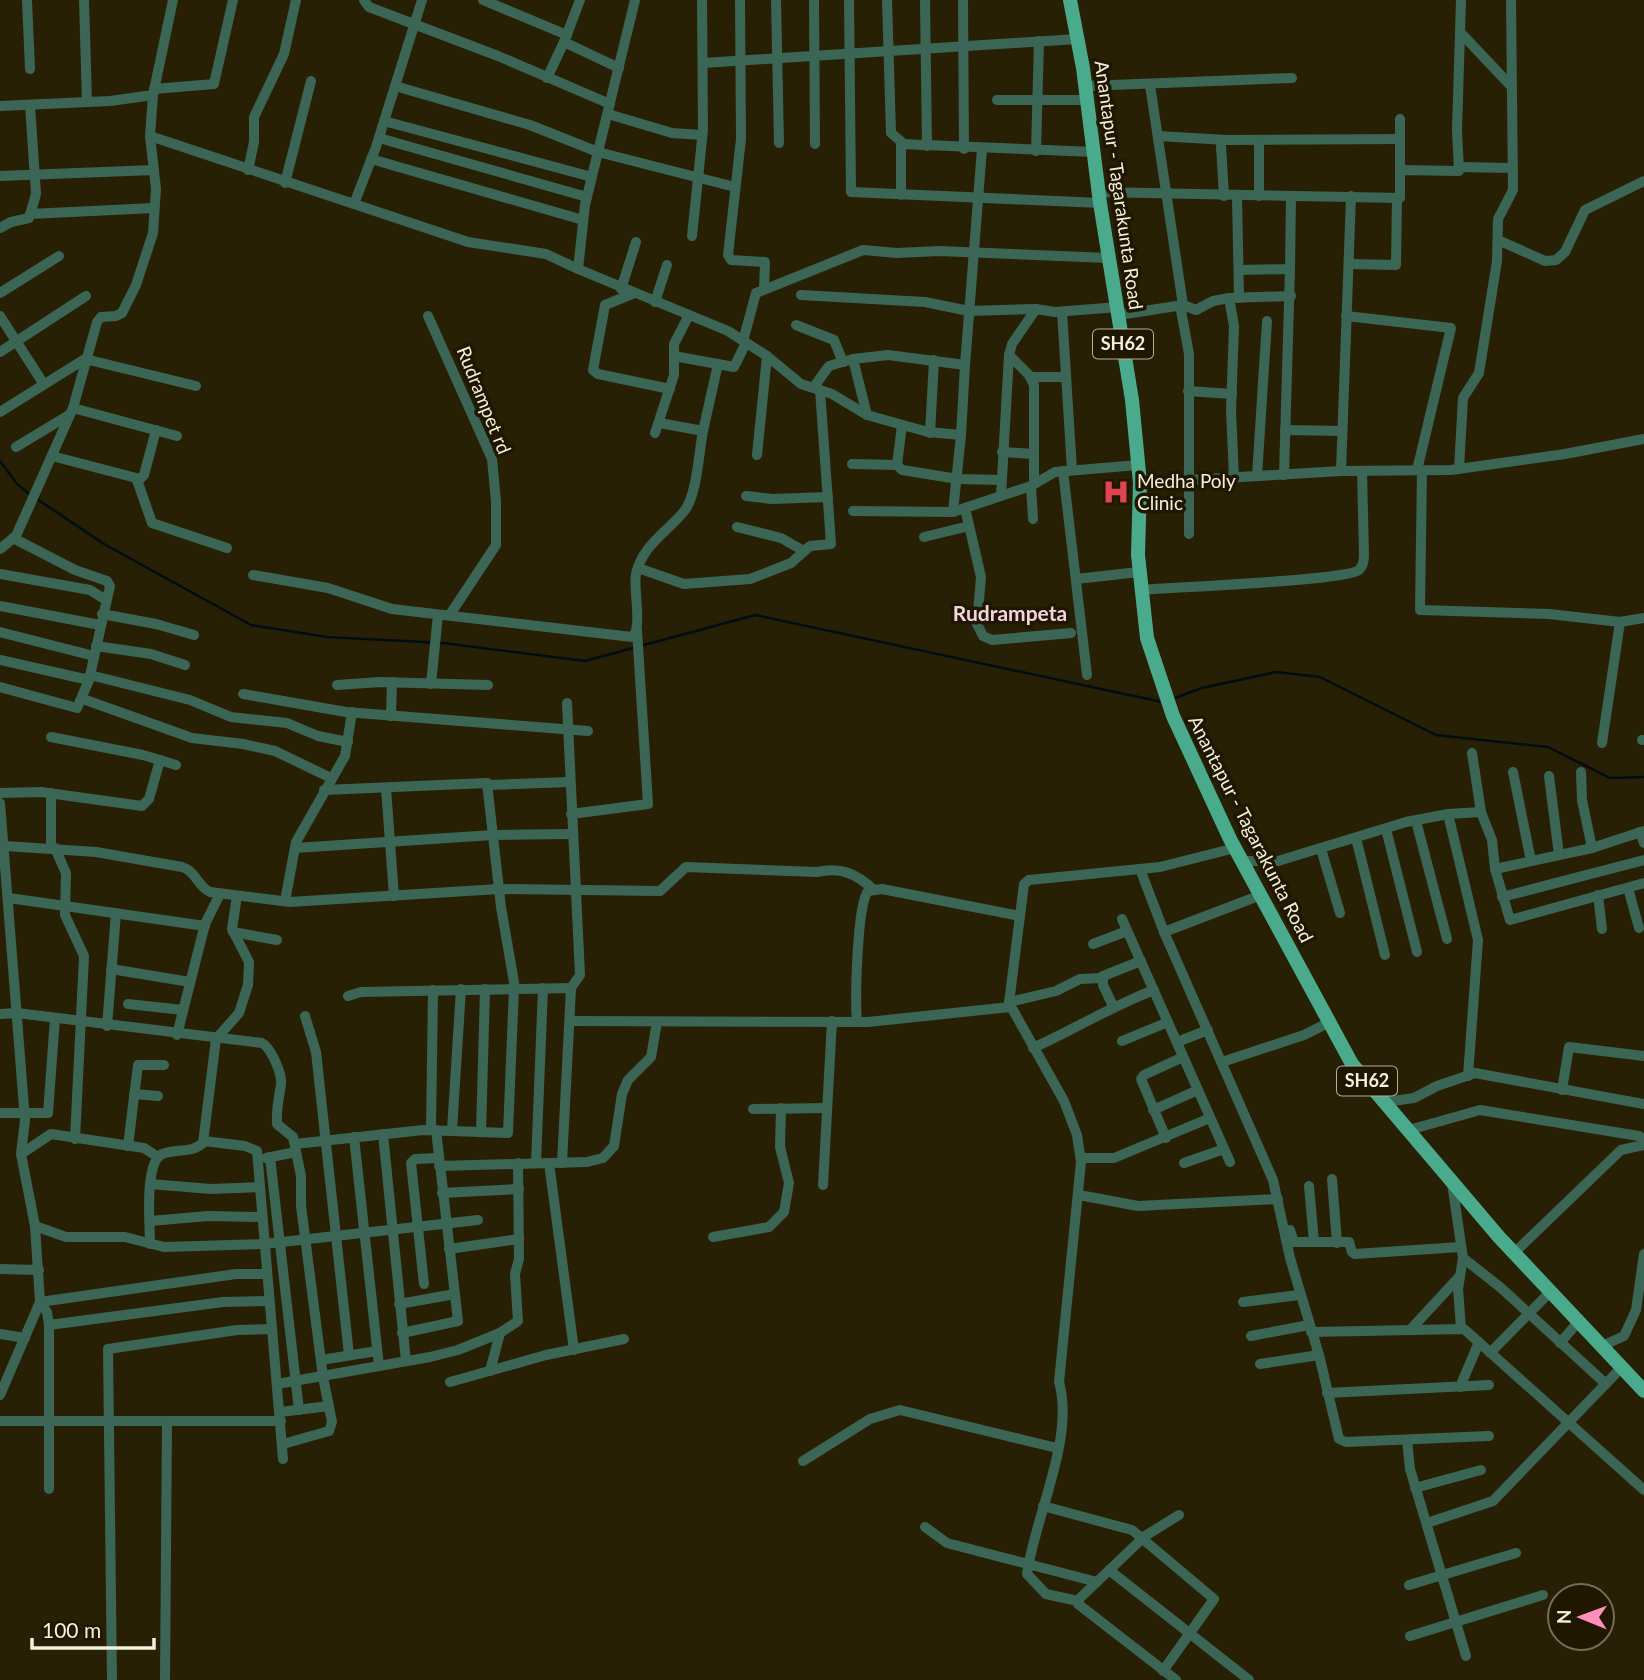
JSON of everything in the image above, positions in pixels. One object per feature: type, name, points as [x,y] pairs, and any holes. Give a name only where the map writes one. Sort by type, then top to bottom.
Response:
[{"type":"main road","name":"Anantapur - Tagarakunta Road","points":[[1070,0],[1087,93],[1099,198],[1118,311],[1138,465],[1139,572],[1147,638],[1172,716],[1239,855],[1352,1064],[1514,1253],[1622,1367],[1642,1384]]},
{"type":"street","points":[[27,0],[30,69]]},
{"type":"street","points":[[84,0],[87,102]]},
{"type":"street","points":[[0,549],[13,538],[29,509],[72,411],[97,322],[101,317],[116,317],[122,313],[136,285],[153,233],[154,170],[150,136],[153,92],[173,0]]},
{"type":"street","points":[[0,106],[87,102],[214,84],[233,0]]},
{"type":"street","points":[[248,170],[254,142],[254,117],[281,61],[296,0]]},
{"type":"street","points":[[365,0],[369,7],[547,78],[609,109],[672,133],[702,135]]},
{"type":"street","points":[[354,204],[379,138],[422,0]]},
{"type":"street","points":[[483,0],[566,38],[620,68]]},
{"type":"street","points":[[547,78],[580,0]]},
{"type":"street","points":[[578,269],[587,197],[635,0]]},
{"type":"street","points":[[692,236],[702,135],[702,0]]},
{"type":"street","points":[[740,0],[740,139],[728,256],[731,260],[765,262],[764,289]]},
{"type":"street","points":[[776,0],[779,143]]},
{"type":"street","points":[[814,0],[815,144]]},
{"type":"street","points":[[849,0],[852,192],[1099,198],[1167,193],[1397,198]]},
{"type":"street","points":[[887,0],[891,133],[904,144],[964,149],[1094,152]]},
{"type":"street","points":[[925,0],[928,146]]},
{"type":"street","points":[[963,0],[964,149]]},
{"type":"street","points":[[1400,170],[1459,172],[1457,130],[1461,0]]},
{"type":"street","points":[[1459,469],[1463,398],[1479,373],[1488,330],[1499,216],[1513,190],[1511,0]]},
{"type":"street","points":[[1460,32],[1510,85]]},
{"type":"street","points":[[703,63],[1077,39]]},
{"type":"street","points":[[1035,151],[1039,41]]},
{"type":"street","points":[[997,100],[1037,101],[1150,85],[1292,78]]},
{"type":"street","points":[[285,183],[312,81]]},
{"type":"street","points":[[1150,85],[1187,333],[1189,534]]},
{"type":"street","points":[[395,86],[530,125],[598,152],[735,187]]},
{"type":"street","points":[[0,229],[11,222],[29,218],[36,194],[30,105]]},
{"type":"street","points":[[1349,264],[1392,268],[1396,265],[1401,119]]},
{"type":"street","points":[[384,121],[592,177]]},
{"type":"street","points":[[150,136],[473,244],[547,254],[632,294],[689,314],[745,342],[767,356],[800,384],[816,389],[867,415],[930,433],[961,435]]},
{"type":"street","points":[[1158,136],[1400,139]]},
{"type":"street","points":[[379,138],[587,197]]},
{"type":"street","points":[[1259,139],[1259,196]]},
{"type":"street","points":[[901,195],[901,144],[904,144]]},
{"type":"street","points":[[1222,146],[1224,196]]},
{"type":"street","points":[[953,512],[976,252],[982,149]]},
{"type":"street","points":[[371,159],[583,220]]},
{"type":"street","points":[[1459,167],[1513,168]]},
{"type":"street","points":[[0,176],[154,170]]},
{"type":"street","points":[[1498,240],[1545,261],[1556,260],[1565,252],[1585,210],[1644,181]]},
{"type":"street","points":[[1234,478],[1232,394],[1234,298],[1239,270],[1237,196]]},
{"type":"street","points":[[1284,475],[1291,296],[1291,196]]},
{"type":"street","points":[[1341,471],[1351,196]]},
{"type":"street","points":[[30,214],[155,208]]},
{"type":"street","points":[[621,289],[636,242]]},
{"type":"street","points":[[674,356],[736,366],[745,342],[756,293],[863,250],[1109,258]]},
{"type":"street","points":[[0,293],[59,256]]},
{"type":"street","points":[[656,302],[667,265]]},
{"type":"street","points":[[1239,270],[1290,269]]},
{"type":"street","points":[[632,294],[605,305],[593,370],[598,374],[670,389]]},
{"type":"street","points":[[801,295],[925,302],[971,311],[1036,309],[1062,312],[1118,311],[1182,305],[1196,310],[1213,300],[1291,296]]},
{"type":"street","points":[[0,352],[86,296]]},
{"type":"street","points":[[1001,496],[1009,355],[1012,344],[1036,309]]},
{"type":"street","points":[[1062,312],[1068,470],[1087,675]]},
{"type":"street","points":[[689,314],[674,344],[670,389],[657,428],[702,431]]},
{"type":"street","points":[[0,316],[43,383]]},
{"type":"street","name":"Rudrampet rd","points":[[428,316],[492,459],[496,501],[496,545],[451,613]]},
{"type":"street","points":[[1346,316],[1451,328],[1419,470],[1420,610],[1549,614],[1620,622],[1644,618]]},
{"type":"street","points":[[1257,477],[1267,321]]},
{"type":"street","points":[[796,326],[834,340],[848,361],[867,415]]},
{"type":"street","points":[[638,568],[684,583],[750,579],[791,563],[811,546],[832,544],[816,389],[829,366],[888,355],[916,361],[934,360],[965,365]]},
{"type":"street","points":[[1009,355],[1030,377],[1034,389],[1033,519]]},
{"type":"street","points":[[757,455],[767,356]]},
{"type":"street","points":[[0,412],[85,359],[196,386]]},
{"type":"street","points":[[930,433],[934,360]]},
{"type":"street","points":[[571,814],[648,804],[635,589],[638,568],[646,551],[688,505],[718,364]]},
{"type":"street","points":[[1030,377],[1066,377]]},
{"type":"street","points":[[1188,391],[1232,394]]},
{"type":"street","points":[[16,447],[72,411],[177,436]]},
{"type":"street","points":[[897,465],[902,425]]},
{"type":"street","points":[[52,456],[137,480],[145,475],[156,430]]},
{"type":"street","points":[[1285,430],[1342,431]]},
{"type":"street","points":[[1140,483],[1341,471],[1459,469],[1644,439]]},
{"type":"street","points":[[1002,452],[1034,454]]},
{"type":"street","points":[[852,464],[897,465],[902,470],[956,478],[1002,480]]},
{"type":"street","points":[[853,511],[953,512],[1032,485],[1052,473],[1138,465]]},
{"type":"street","points":[[1141,590],[1304,579],[1358,570],[1364,555],[1362,471]]},
{"type":"street","points":[[137,480],[152,523],[227,548]]},
{"type":"street","points":[[746,496],[772,499],[828,497]]},
{"type":"street","points":[[965,508],[981,577],[977,624],[983,636],[992,640],[1071,633]]},
{"type":"street","points":[[924,537],[969,526]]},
{"type":"street","points":[[737,527],[781,538],[804,551]]},
{"type":"street","points":[[0,687],[74,708],[80,706],[90,677],[110,586],[107,581],[75,570],[13,538]]},
{"type":"street","points":[[1076,579],[1139,572]]},
{"type":"street","points":[[0,574],[90,590],[106,600]]},
{"type":"street","points":[[253,575],[328,588],[392,609],[573,628],[626,637],[634,636],[637,630]]},
{"type":"street","points":[[0,606],[101,620],[156,624],[194,635]]},
{"type":"street","points":[[431,684],[438,615]]},
{"type":"street","points":[[1602,743],[1620,622]]},
{"type":"street","points":[[0,632],[95,651],[151,654],[185,665]]},
{"type":"street","points":[[0,660],[90,677],[187,700],[231,717],[287,723],[318,736],[348,742]]},
{"type":"street","points":[[391,716],[392,682]]},
{"type":"street","points":[[337,685],[392,682],[488,685]]},
{"type":"street","points":[[243,694],[352,712],[588,731]]},
{"type":"street","points":[[83,699],[192,738],[275,751],[331,778]]},
{"type":"street","points":[[562,1163],[571,988],[580,975],[567,703]]},
{"type":"street","points":[[285,901],[295,848],[324,790],[345,757],[352,712]]},
{"type":"street","points":[[51,737],[176,765]]},
{"type":"street","points":[[1472,753],[1481,812],[1492,840],[1495,869],[1510,920],[1644,883]]},
{"type":"street","points":[[0,793],[51,793],[142,806],[149,799],[160,760]]},
{"type":"street","points":[[1513,772],[1531,861]]},
{"type":"street","points":[[1581,772],[1582,800],[1592,848]]},
{"type":"street","points":[[1549,776],[1559,855]]},
{"type":"street","points":[[324,790],[570,782]]},
{"type":"street","points":[[258,1159],[326,1141],[354,1137],[434,1130],[505,1134],[509,1129],[515,988],[499,890],[488,785]]},
{"type":"street","points":[[386,788],[394,896]]},
{"type":"street","points":[[51,793],[53,848],[66,873],[65,915],[84,953],[75,1139]]},
{"type":"street","points":[[0,803],[18,1013],[24,1114],[21,1154],[35,1226],[40,1302],[3,1382],[0,1395]]},
{"type":"street","points":[[1078,1601],[1046,1594],[1027,1576],[1057,1448],[1064,1399],[1060,1377],[1081,1158],[1066,1106],[1010,1004],[1026,881],[1239,855],[1278,861],[1416,821],[1448,814],[1481,812]]},
{"type":"street","points":[[1448,814],[1478,940],[1468,1076]]},
{"type":"street","points":[[1416,821],[1447,939]]},
{"type":"street","points":[[1386,829],[1417,952]]},
{"type":"street","points":[[1495,869],[1592,848],[1642,832],[1644,843]]},
{"type":"street","points":[[295,848],[493,835],[572,834]]},
{"type":"street","points":[[1356,838],[1385,956]]},
{"type":"street","points":[[5,846],[53,848],[182,867],[191,871],[204,889],[220,894],[285,901],[499,890],[660,891],[686,867],[817,872],[834,869],[856,875],[873,889],[1020,916]]},
{"type":"street","points":[[1321,849],[1340,912]]},
{"type":"street","points":[[1502,897],[1644,860]]},
{"type":"street","points":[[1140,869],[1164,932],[1281,1195],[1292,1241],[1350,1243],[1355,1254],[1460,1247]]},
{"type":"street","points":[[1628,888],[1639,928]]},
{"type":"street","points":[[856,1021],[855,984],[862,906],[865,894],[873,889]]},
{"type":"street","points":[[177,1035],[205,926],[220,894]]},
{"type":"street","points":[[1164,932],[1261,895]]},
{"type":"street","points":[[1598,895],[1602,929]]},
{"type":"street","points":[[21,1154],[51,1134],[147,1149],[158,1157],[198,1148],[204,1141],[216,1039],[239,1013],[248,985],[247,956],[233,932],[237,896]]},
{"type":"street","points":[[9,898],[205,926]]},
{"type":"street","points":[[107,1026],[116,913]]},
{"type":"street","points":[[1122,919],[1230,1162]]},
{"type":"street","points":[[1093,944],[1127,931]]},
{"type":"street","points":[[233,932],[277,940]]},
{"type":"street","points":[[0,955],[13,955]]},
{"type":"street","points":[[571,1021],[856,1021],[1010,1004],[1056,991],[1080,979],[1102,978],[1140,961]]},
{"type":"street","points":[[111,969],[190,982]]},
{"type":"street","points":[[1102,978],[1113,1006]]},
{"type":"street","points":[[536,1163],[544,988]]},
{"type":"street","points":[[348,996],[361,992],[571,988]]},
{"type":"street","points":[[452,1130],[461,989]]},
{"type":"street","points":[[481,1132],[485,989]]},
{"type":"street","points":[[402,1333],[456,1324],[455,1294],[434,1130],[433,990]]},
{"type":"street","points":[[1033,1048],[1098,1018],[1113,1006],[1154,990]]},
{"type":"street","points":[[128,1004],[183,1010]]},
{"type":"street","points":[[0,1014],[18,1013],[262,1044],[268,1047],[281,1083],[276,1096],[277,1124],[292,1135],[296,1148],[330,1430],[283,1444]]},
{"type":"street","points":[[304,1016],[315,1045],[349,1355]]},
{"type":"street","points":[[0,1114],[48,1112],[55,1018]]},
{"type":"street","points":[[823,1185],[832,1021]]},
{"type":"street","points":[[424,1284],[411,1161],[598,1161],[612,1150],[622,1094],[628,1080],[651,1057],[657,1022]]},
{"type":"street","points":[[1122,1041],[1168,1022]]},
{"type":"street","points":[[1222,1062],[1304,1035],[1330,1022]]},
{"type":"street","points":[[1177,1042],[1208,1030]]},
{"type":"street","points":[[1562,1090],[1569,1047],[1644,1056]]},
{"type":"street","points":[[1166,1138],[1142,1077],[1183,1057]]},
{"type":"street","points":[[128,1146],[139,1064],[164,1065]]},
{"type":"street","points":[[1385,1102],[1414,1098],[1475,1073],[1644,1104]]},
{"type":"street","points":[[1153,1110],[1198,1090]]},
{"type":"street","points":[[134,1094],[158,1096]]},
{"type":"street","points":[[713,1237],[769,1227],[784,1212],[789,1183],[780,1147],[781,1108]]},
{"type":"street","points":[[752,1109],[827,1108]]},
{"type":"street","points":[[1409,1130],[1480,1110],[1538,1117],[1639,1136],[1644,1142],[1621,1150],[1514,1253]]},
{"type":"street","points":[[1081,1158],[1109,1159],[1210,1118]]},
{"type":"street","points":[[383,1134],[406,1361]]},
{"type":"street","points":[[354,1137],[379,1366]]},
{"type":"street","points":[[204,1141],[257,1151],[283,1459]]},
{"type":"street","points":[[1184,1163],[1224,1149]]},
{"type":"street","points":[[150,1244],[151,1170],[158,1157]]},
{"type":"street","points":[[270,1157],[299,1410]]},
{"type":"street","points":[[277,1384],[458,1350],[500,1333],[518,1321],[515,1272],[519,1239],[519,1163]]},
{"type":"street","points":[[549,1163],[574,1350]]},
{"type":"street","points":[[1332,1178],[1337,1242]]},
{"type":"street","points":[[1452,1182],[1462,1258],[1461,1328]]},
{"type":"street","points":[[150,1184],[215,1189],[260,1187]]},
{"type":"street","points":[[1309,1186],[1314,1242]]},
{"type":"street","points":[[442,1193],[519,1189]]},
{"type":"street","points":[[1079,1195],[1138,1206],[1281,1195]]},
{"type":"street","points":[[1281,1195],[1299,1295],[1319,1355],[1340,1441],[1489,1436]]},
{"type":"street","points":[[150,1221],[208,1216],[262,1217]]},
{"type":"street","points":[[35,1226],[66,1237],[125,1237],[164,1247],[280,1243],[478,1220]]},
{"type":"street","points":[[449,1249],[519,1239]]},
{"type":"street","points":[[1602,1346],[1624,1336],[1636,1310],[1644,1254]]},
{"type":"street","points":[[1462,1258],[1606,1384]]},
{"type":"street","points":[[0,1269],[39,1270]]},
{"type":"street","points":[[40,1302],[236,1274],[267,1273]]},
{"type":"street","points":[[1411,1329],[1460,1276]]},
{"type":"street","points":[[1490,1353],[1551,1291]]},
{"type":"street","points":[[399,1304],[455,1294]]},
{"type":"street","points":[[1244,1302],[1299,1295]]},
{"type":"street","points":[[48,1325],[223,1302],[269,1301]]},
{"type":"street","points":[[40,1302],[47,1312],[48,1325],[48,1489]]},
{"type":"street","points":[[1560,1343],[1579,1321]]},
{"type":"street","points":[[1251,1336],[1310,1328],[1461,1328],[1644,1490]]},
{"type":"street","points":[[112,1680],[108,1349],[237,1330],[272,1334],[291,1342]]},
{"type":"street","points":[[490,1371],[500,1333]]},
{"type":"street","points":[[0,1334],[25,1338]]},
{"type":"street","points":[[450,1382],[624,1339]]},
{"type":"street","points":[[1460,1387],[1479,1342]]},
{"type":"street","points":[[321,1360],[377,1351]]},
{"type":"street","points":[[1260,1364],[1319,1355]]},
{"type":"street","points":[[1427,1523],[1493,1501],[1622,1367]]},
{"type":"street","points":[[1327,1393],[1489,1385]]},
{"type":"street","points":[[0,1422],[167,1422],[280,1417],[299,1410],[329,1406]]},
{"type":"street","points":[[803,1461],[870,1419],[900,1410],[1057,1448]]},
{"type":"street","points":[[165,1680],[167,1422]]},
{"type":"street","points":[[1407,1440],[1408,1464],[1466,1656]]},
{"type":"street","points":[[1415,1488],[1481,1470]]},
{"type":"street","points":[[1043,1506],[1129,1529],[1214,1599],[1163,1671]]},
{"type":"street","points":[[1078,1601],[1142,1539],[1179,1515]]},
{"type":"street","points":[[925,1527],[947,1543],[1097,1581]]},
{"type":"street","points":[[1409,1585],[1516,1553]]},
{"type":"street","points":[[1109,1570],[1249,1680]]},
{"type":"street","points":[[1410,1636],[1543,1595]]},
{"type":"street","points":[[1078,1601],[1080,1607],[1176,1680]]},
{"type":"waterway","points":[[0,461],[17,484],[28,493],[104,544],[251,625],[327,637],[443,643],[585,661],[755,615],[1162,702]]},
{"type":"waterway","points":[[1172,699],[1202,688],[1276,672],[1320,677],[1436,735],[1548,747],[1610,778],[1644,777]]},
{"type":"place","name":"Medha Poly Clinic","points":[[1116,492]]},
{"type":"district","name":"Rudrampeta","points":[[1010,614]]}]
